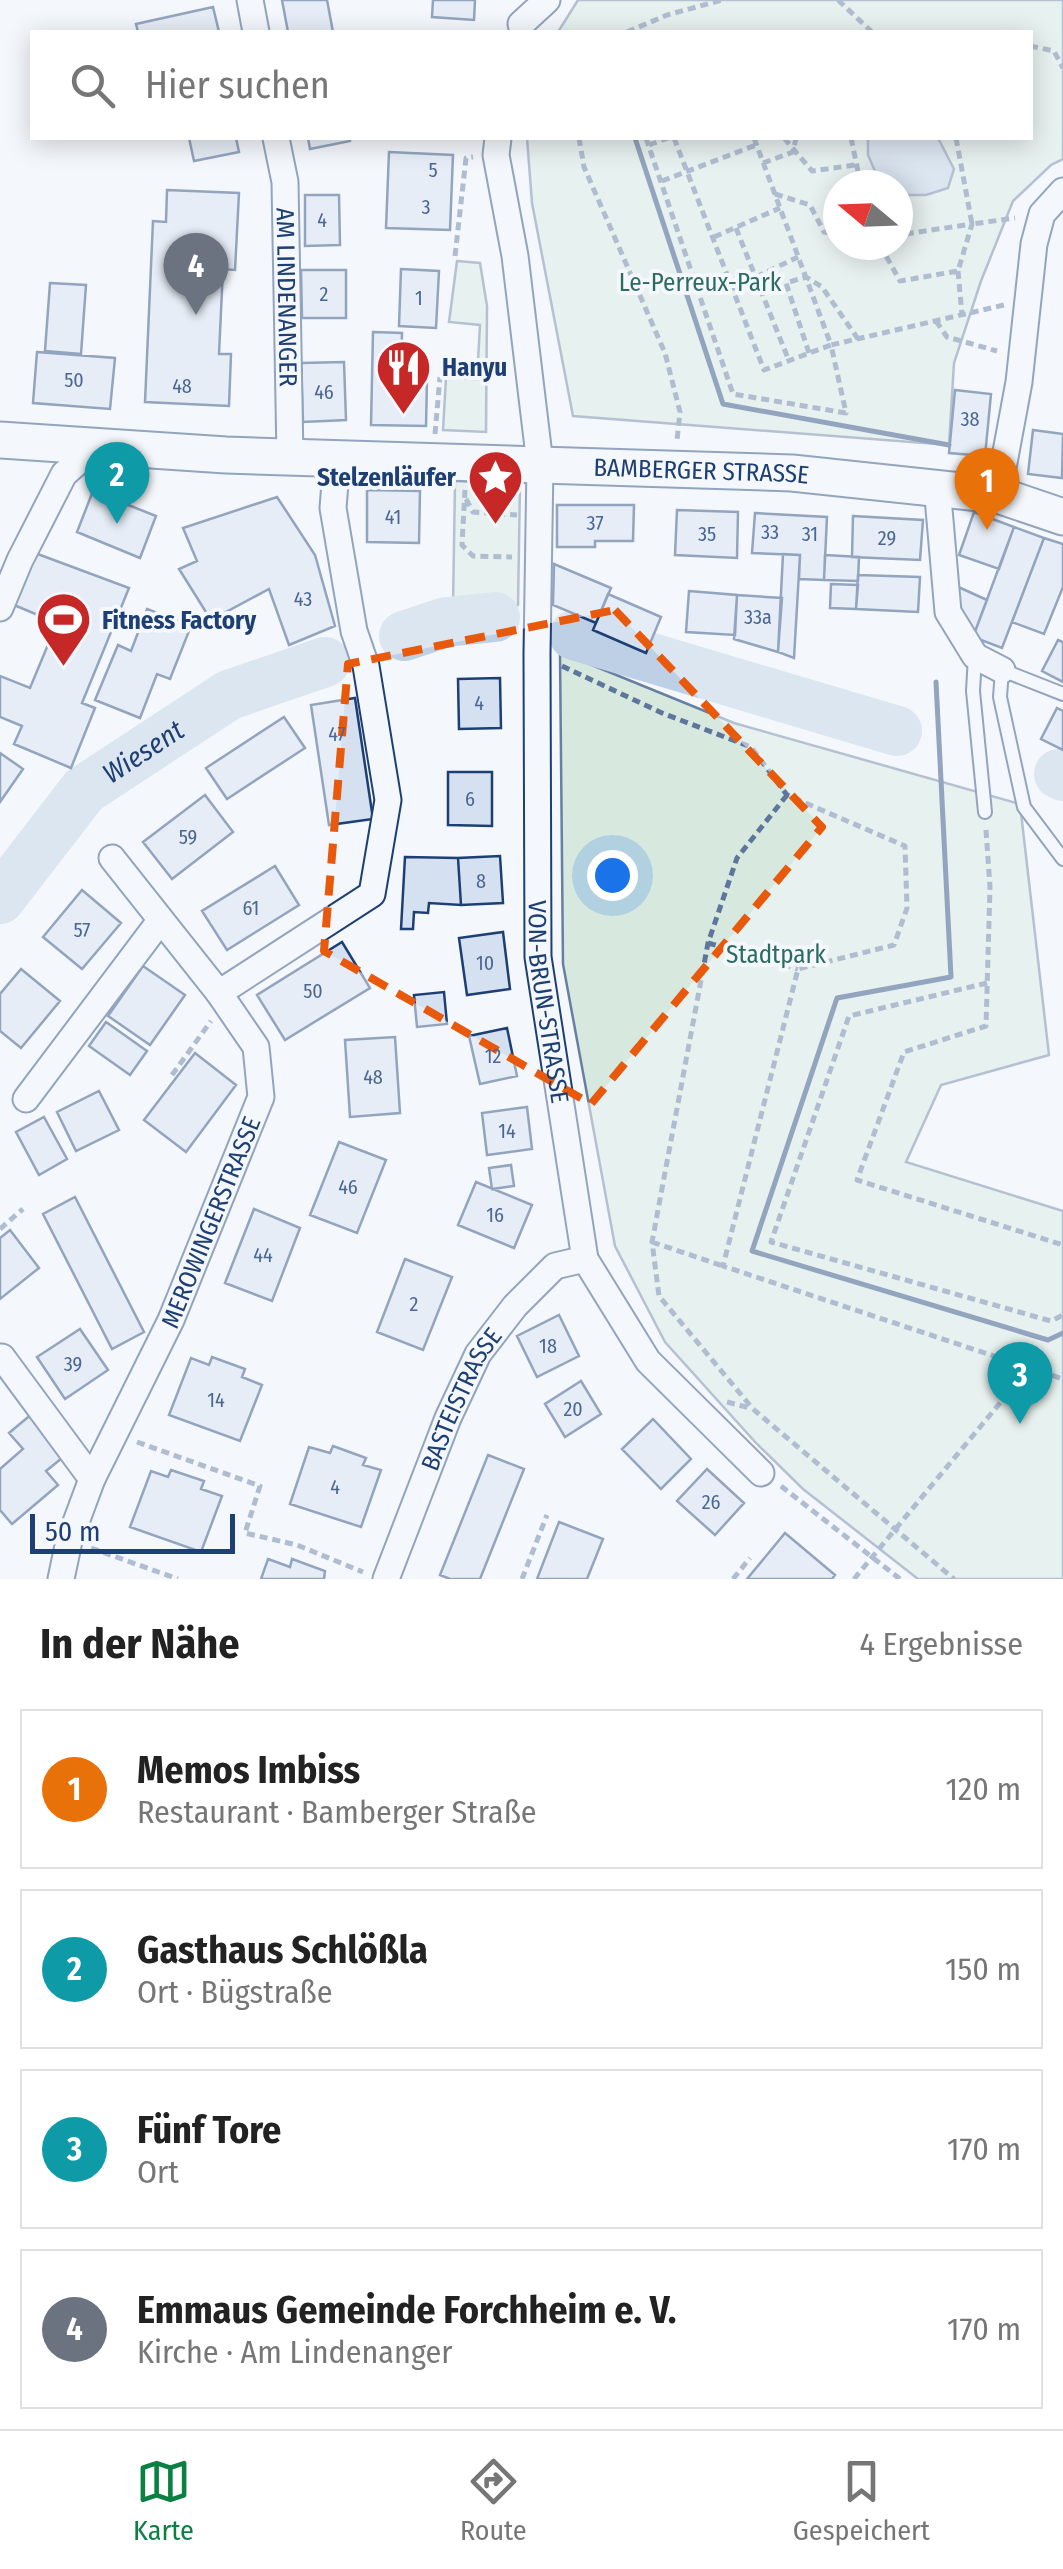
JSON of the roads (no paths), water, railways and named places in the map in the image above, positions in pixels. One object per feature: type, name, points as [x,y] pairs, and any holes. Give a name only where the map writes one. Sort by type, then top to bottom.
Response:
[{"type":"street","points":[[250,0],[256,30]]},
{"type":"street","points":[[519,19],[547,0]]},
{"type":"street","name":"AM LINDENANGER","points":[[276,140],[284,182],[290,456]]},
{"type":"street","name":"VON-BRUN-STRASSE","points":[[497,146],[540,464],[538,957],[585,1259],[648,1361],[762,1473]]},
{"type":"street","points":[[998,495],[1019,382],[1026,300],[1042,214],[1063,191]]},
{"type":"street","name":"BAMBERGER STRASSE","points":[[0,440],[337,458],[454,474],[540,464],[792,473],[998,495],[1063,517]]},
{"type":"street","points":[[0,608],[64,474],[95,448]]},
{"type":"street","points":[[224,1000],[372,894],[388,800],[366,666],[354,632],[333,508],[337,458]]},
{"type":"street","points":[[936,486],[948,612],[975,656],[1002,670]]},
{"type":"street","name":"MEROWINGERSTRASSE","points":[[61,1579],[69,1541],[92,1479],[171,1320],[260,1097],[256,1048],[224,1000],[112,858]]},
{"type":"street","points":[[26,1099],[160,921]]},
{"type":"street","name":"BASTEISTRASSE","points":[[375,1576],[478,1354],[515,1306],[555,1266],[585,1259]]},
{"type":"street","points":[[2,1356],[92,1479]]},
{"type":"lane","points":[[975,656],[974,691],[984,812]]},
{"type":"lane","points":[[1063,694],[1002,670],[1000,697],[1024,807],[1063,859]]},
{"type":"water","points":[[868,140],[939,140],[954,169],[948,188],[926,195],[913,195],[913,170],[874,170],[868,155]]},
{"type":"waterway","name":"Wiesent","points":[[404,636],[446,622],[495,617]]},
{"type":"waterway","name":"Wiesent","points":[[574,635],[897,731]]},
{"type":"waterway","name":"Wiesent","points":[[0,899],[84,790],[229,695],[325,662]]},
{"type":"waterway","name":"Wiesent","points":[[1059,774],[1063,776]]},
{"type":"place","name":"Emmaus Gemeinde Forchheim e. V.","points":[[196,315]]},
{"type":"place","name":"Hanyu","points":[[403,416]]},
{"type":"place","name":"Gasthaus Schlößla","points":[[117,524]]},
{"type":"place","name":"Stelzenläufer","points":[[495,526]]},
{"type":"place","name":"Memos Imbiss","points":[[987,530]]},
{"type":"place","name":"Fitness Factory","points":[[63,669]]},
{"type":"place","name":"Fünf Tore","points":[[1020,1424]]},
{"type":"park label","name":"Le-Perreux-Park","points":[[700,282]]},
{"type":"park label","name":"Stadtpark","points":[[776,954]]}]
